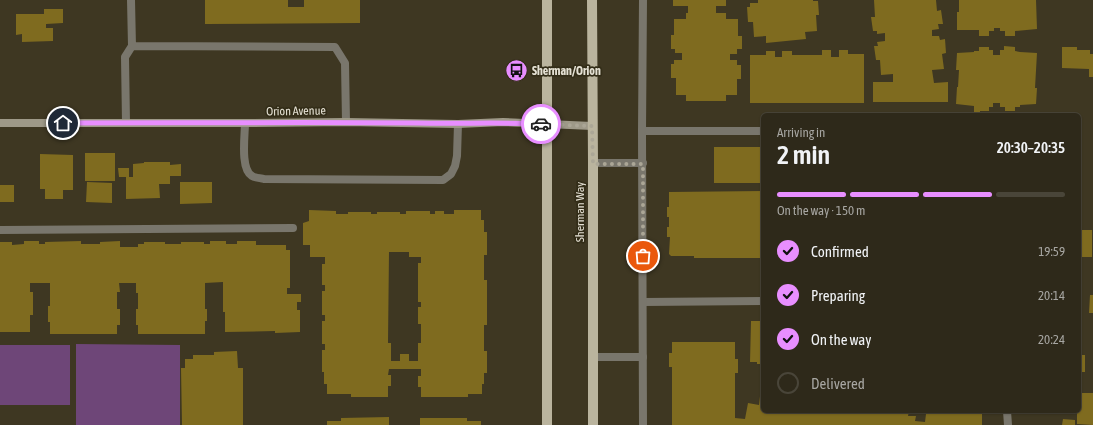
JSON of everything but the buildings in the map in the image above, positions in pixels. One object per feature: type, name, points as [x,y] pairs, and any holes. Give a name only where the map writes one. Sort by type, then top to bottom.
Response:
[{"type":"main road","points":[[547,0],[547,425]]},
{"type":"main road","name":"Sherman Way","points":[[592,0],[593,425]]},
{"type":"street","points":[[126,123],[125,57],[132,46],[131,0]]},
{"type":"street","points":[[643,0],[643,425]]},
{"type":"street","points":[[132,46],[336,47],[345,63],[346,122]]},
{"type":"street","name":"Orion Avenue","points":[[0,123],[346,122],[458,124],[503,122],[592,126]]},
{"type":"street","points":[[245,123],[244,158],[246,169],[252,176],[264,179],[396,180],[443,180],[450,174],[455,166],[457,156],[458,124]]},
{"type":"street","points":[[642,131],[761,131]]},
{"type":"street","points":[[593,164],[643,164]]},
{"type":"street","points":[[0,230],[293,228]]},
{"type":"street","points":[[643,302],[761,300]]},
{"type":"street","points":[[593,357],[643,357]]},
{"type":"street","points":[[1007,413],[1008,425]]},
{"type":"shaded area","points":[[76,344],[180,345],[180,425],[76,425]]},
{"type":"shaded area","points":[[0,345],[70,345],[70,405],[0,405]]},
{"type":"way so far","points":[[541,124],[592,126],[593,164],[643,164],[643,256]]},
{"type":"place","name":"Sherman/Orion","points":[[516,71]]},
{"type":"route","points":[[63,123],[346,122],[458,124],[503,122],[541,124]]}]
